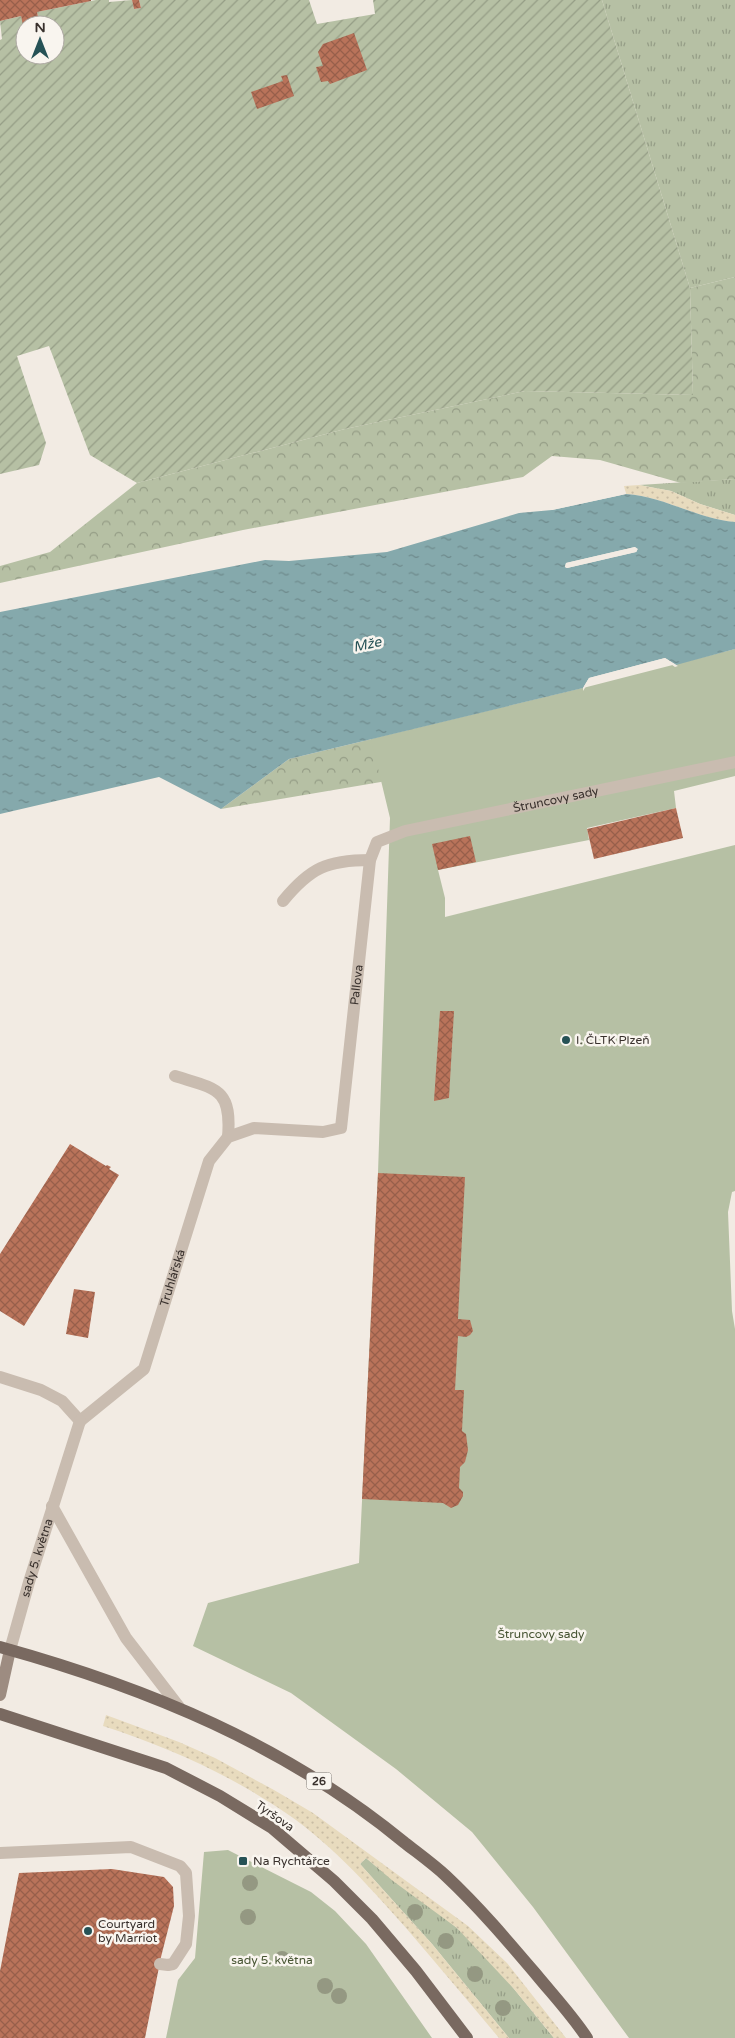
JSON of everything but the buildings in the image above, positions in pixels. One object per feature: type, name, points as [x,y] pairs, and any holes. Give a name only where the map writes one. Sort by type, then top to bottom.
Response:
[{"type":"main road","name":"26","points":[[5,1649],[107,1680],[235,1732],[344,1796],[388,1828],[445,1875],[512,1946],[587,2038]]},
{"type":"main road","name":"Tyršova","points":[[0,1714],[166,1768],[220,1796],[272,1828],[334,1881],[372,1919],[416,1971],[467,2038]]},
{"type":"street","name":"Štruncovy sady","points":[[377,842],[405,831],[735,762]]},
{"type":"street","name":"Pallova","points":[[228,1137],[254,1128],[323,1132],[342,1128],[370,860],[377,842]]},
{"type":"street","points":[[283,902],[298,883],[316,870],[332,863],[347,860],[370,860]]},
{"type":"street","points":[[175,1076],[207,1086],[221,1094],[228,1103],[230,1111],[228,1137]]},
{"type":"street","name":"Truhlářská","points":[[80,1421],[144,1369],[209,1161],[228,1137]]},
{"type":"street","points":[[0,1377],[41,1390],[62,1401],[80,1421]]},
{"type":"street","name":"sady 5. května","points":[[0,1695],[5,1649],[80,1421]]},
{"type":"street","points":[[52,1506],[126,1638],[179,1708]]},
{"type":"street","points":[[0,1853],[131,1847],[180,1866],[186,1873],[188,1883],[189,1916],[186,1944],[174,1964],[160,1964]]},
{"type":"green space","points":[[96,0],[109,0],[109,2],[132,0],[134,9],[141,8],[139,0],[309,0],[317,24],[375,14],[373,0],[602,0],[690,288],[693,395],[525,391],[345,429],[137,483],[90,455],[49,346],[17,356],[46,443],[39,465],[0,474],[0,40],[2,39],[0,21],[15,17],[15,65],[65,65],[65,15],[38,15],[37,12]]},
{"type":"green space","points":[[602,0],[735,0],[735,277],[690,288]]},
{"type":"green space","points":[[735,277],[735,479],[681,483],[600,460],[552,456],[523,477],[243,530],[0,583],[0,566],[50,552],[137,483],[345,429],[525,391],[693,395],[690,288]]},
{"type":"green space","points":[[735,479],[735,515],[700,504],[671,491],[639,485]]},
{"type":"green space","points":[[735,649],[735,722],[221,809],[289,759],[583,688],[589,712]]},
{"type":"green space","name":"Štruncovy sady","points":[[735,649],[735,776],[674,791],[676,808],[587,828],[589,840],[438,870],[445,898],[445,917],[735,845],[735,1191],[732,1192],[728,1212],[732,1311],[735,1329],[735,2038],[629,2038],[533,1907],[472,1832],[396,1769],[291,1693],[193,1646],[208,1603],[359,1563],[378,1173],[390,818],[371,739]]},
{"type":"green space","name":"sady 5. května","points":[[228,1850],[311,1892],[335,1911],[366,1944],[432,2038],[166,2038],[178,1980],[195,1958],[204,1852]]},
{"type":"green space","points":[[366,1858],[471,1940],[496,1967],[554,2038],[509,2038],[432,1944],[360,1864]]},
{"type":"sand","points":[[639,485],[671,491],[700,504],[735,515],[735,522],[707,517],[653,499],[626,494],[624,486]]},
{"type":"sand","points":[[106,1715],[179,1742],[215,1758],[313,1813],[468,1926],[507,1963],[566,2038],[554,2038],[514,1989],[457,1928],[393,1881],[366,1858],[360,1864],[432,1944],[509,2038],[499,2038],[376,1895],[346,1863],[313,1833],[256,1794],[193,1760],[103,1726]]},
{"type":"water","name":"Mže","points":[[626,494],[653,499],[707,517],[735,522],[735,649],[676,665],[665,658],[589,678],[583,688],[289,759],[221,809],[159,777],[0,814],[0,612],[265,560],[289,561],[387,552],[519,513],[552,510]],"holes":[[[635,547],[637,551],[567,568],[565,567],[566,563]]]},
{"type":"pier","points":[[625,491],[626,494],[552,510],[552,508]]},
{"type":"pier","points":[[635,547],[638,549],[636,552],[565,567],[566,563]]},
{"type":"pier","points":[[665,658],[678,666],[675,667],[665,660],[590,680],[583,691],[589,678]]},
{"type":"place","name":"I. ČLTK Plzeň","points":[[566,1040]]},
{"type":"place","name":"Na Rychtářce","points":[[243,1861]]},
{"type":"place","name":"Courtyard by Marriot","points":[[88,1931]]}]
